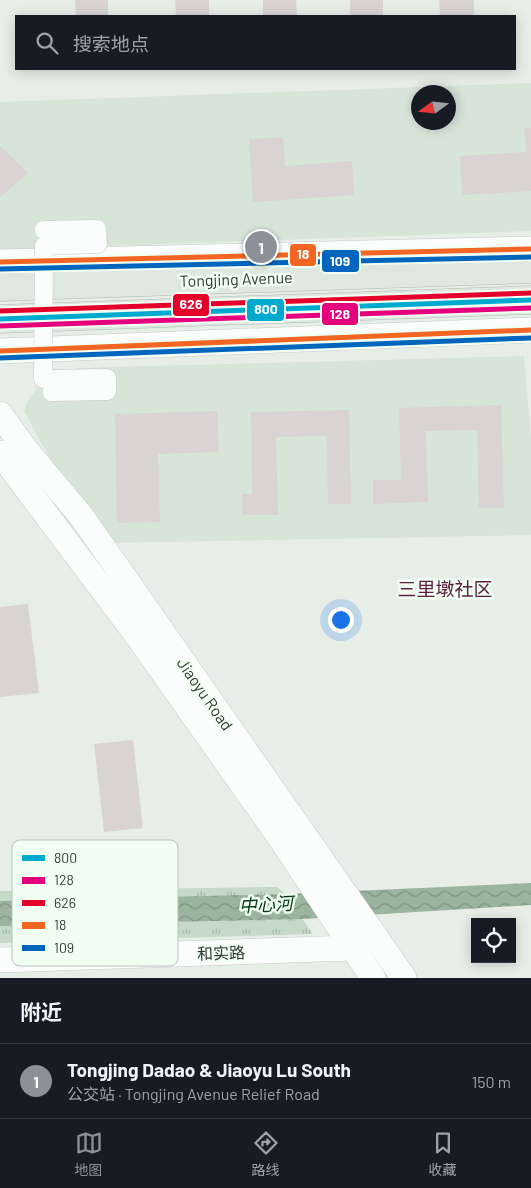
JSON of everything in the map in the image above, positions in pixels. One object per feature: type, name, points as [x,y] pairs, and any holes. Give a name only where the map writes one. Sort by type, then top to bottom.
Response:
[{"type":"highway","name":"Tongjing Avenue","points":[[0,287],[531,269]]},
{"type":"highway","name":"Tongjing Avenue","points":[[0,319],[531,300]]},
{"type":"street","points":[[44,230],[97,229],[98,244],[44,246],[43,379],[107,378],[107,391],[52,392]]},
{"type":"street","points":[[0,262],[531,249]]},
{"type":"street","points":[[0,351],[531,330]]},
{"type":"street","name":"Jiaoyu Road","points":[[0,414],[26,450],[82,517],[404,978]]},
{"type":"street","name":"Jiaoyu Road","points":[[0,454],[142,642],[284,842],[373,978]]},
{"type":"street","name":"和实路","points":[[178,954],[352,948]]},
{"type":"shaded area","points":[[531,83],[531,231],[0,250],[0,102],[411,87],[411,130],[456,130],[456,86]]},
{"type":"shaded area","points":[[524,356],[531,436],[531,535],[115,543],[57,472],[24,411],[28,401],[38,387],[76,368]]},
{"type":"green space","points":[[277,887],[285,894],[313,934],[178,938],[178,888]]},
{"type":"green space","points":[[0,891],[12,891],[12,943],[0,943]]},
{"type":"water","name":"中心河","points":[[531,883],[531,905],[302,919],[178,922],[178,897],[285,894]]},
{"type":"water","points":[[0,901],[12,901],[12,926],[0,926]]},
{"type":"building","points":[[75,0],[108,0],[108,15],[76,15]]},
{"type":"building","points":[[175,0],[209,0],[209,15],[176,15]]},
{"type":"building","points":[[263,0],[296,0],[297,15],[263,15]]},
{"type":"building","points":[[350,0],[383,0],[383,15],[350,15]]},
{"type":"building","points":[[439,0],[474,0],[474,15],[440,15]]},
{"type":"building","points":[[524,128],[531,128],[531,191],[462,195],[460,156],[526,152]]},
{"type":"building","points":[[283,137],[285,166],[352,161],[354,195],[253,202],[249,139]]},
{"type":"building","points":[[0,146],[28,173],[0,197]]},
{"type":"building","points":[[501,405],[504,508],[479,508],[477,430],[426,431],[428,502],[373,504],[373,480],[401,480],[399,408]]},
{"type":"building","points":[[349,410],[351,504],[328,504],[327,436],[276,437],[278,515],[243,515],[242,494],[252,494],[251,412]]},
{"type":"building","points":[[217,411],[219,452],[158,454],[160,522],[117,523],[115,414]]},
{"type":"building","points":[[28,604],[39,693],[0,697],[0,607]]},
{"type":"building","points":[[133,740],[143,828],[104,832],[94,744]]},
{"type":"transit line","name":"18","points":[[0,262],[531,249]]},
{"type":"transit line","name":"109","points":[[0,269],[531,257]]},
{"type":"transit line","name":"626","points":[[0,311],[531,293]]},
{"type":"transit line","name":"800","points":[[0,319],[531,300]]},
{"type":"transit line","name":"128","points":[[0,326],[531,308]]},
{"type":"transit line","name":"18","points":[[0,351],[531,330]]},
{"type":"transit line","name":"109","points":[[0,358],[531,338]]},
{"type":"place","name":"Tongjing Dadao & Jiaoyu Lu South","points":[[261,247]]},
{"type":"district","name":"三里墩社区","points":[[445,589]]}]
